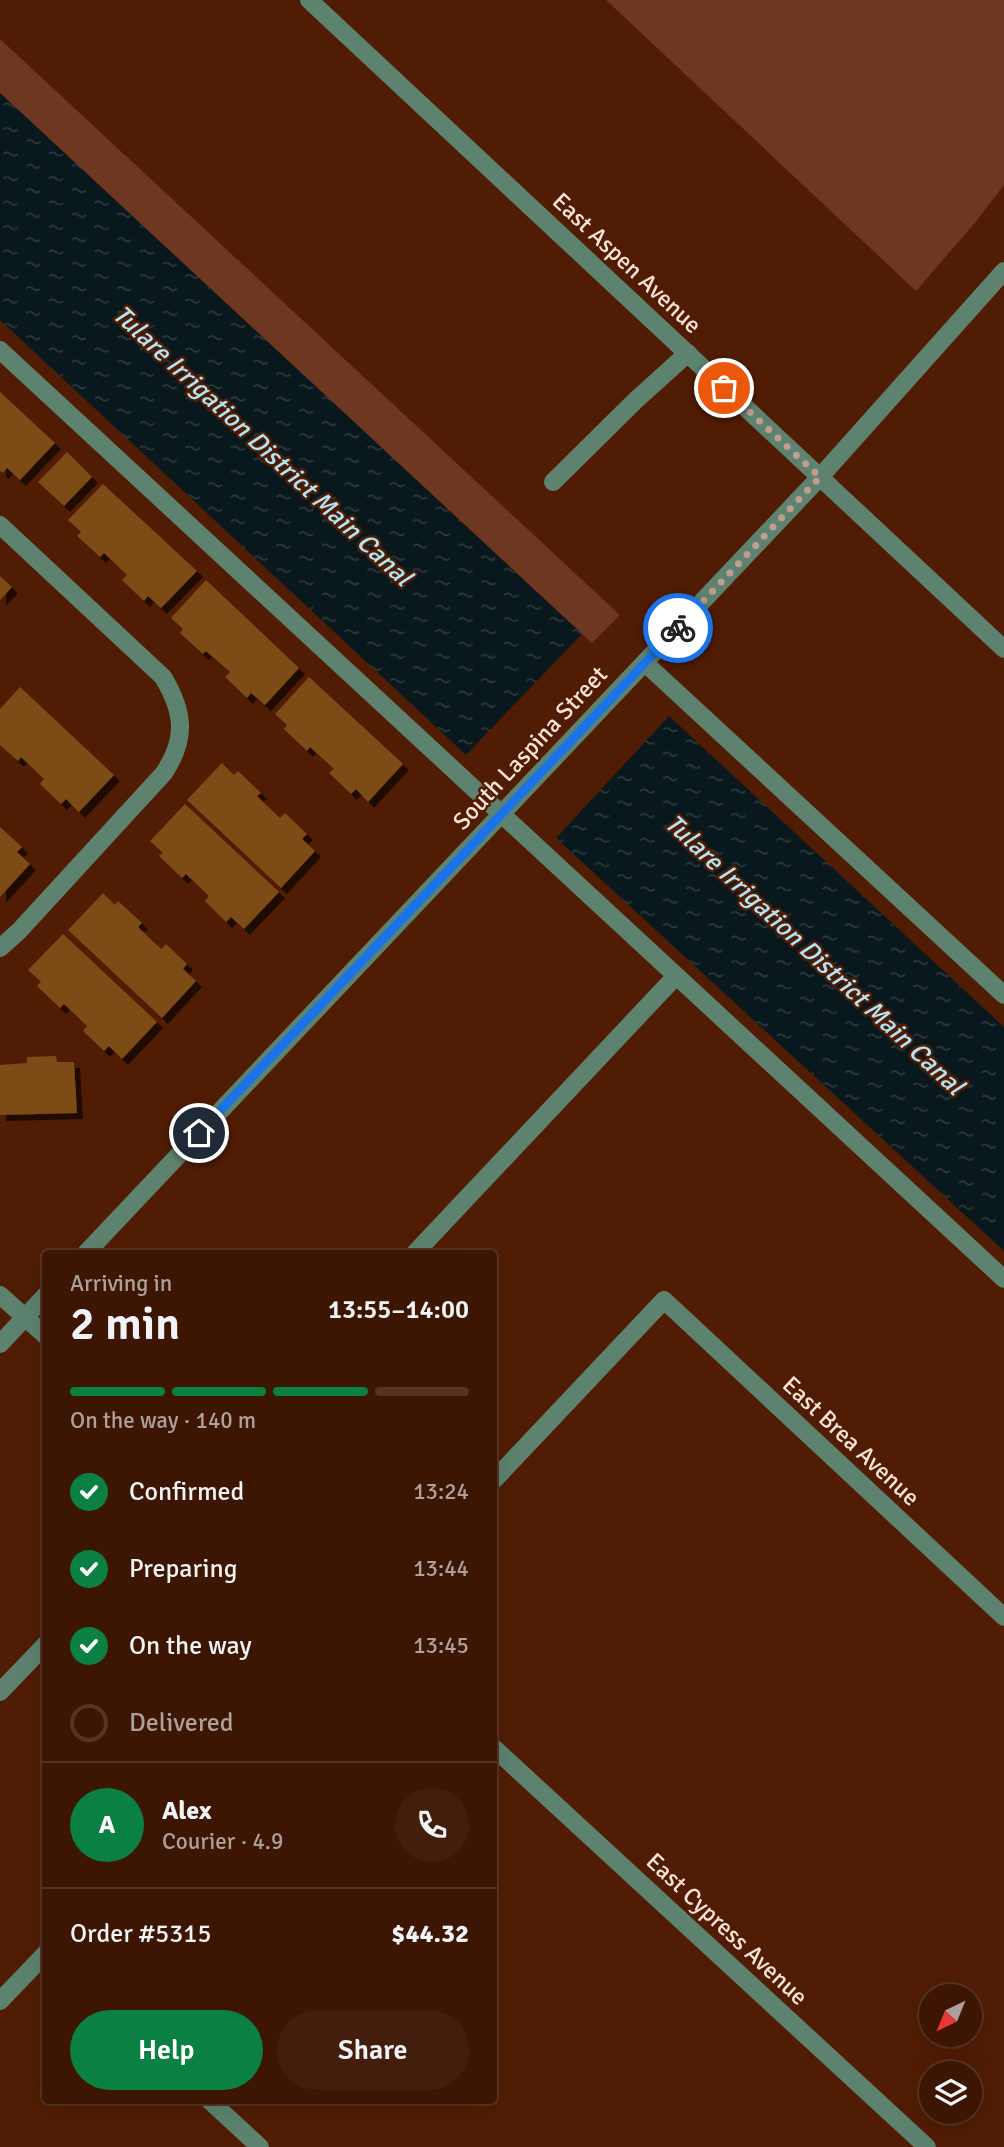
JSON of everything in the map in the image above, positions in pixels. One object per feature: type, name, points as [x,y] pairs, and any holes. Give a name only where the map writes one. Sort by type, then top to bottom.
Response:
[{"type":"street","name":"East Aspen Avenue","points":[[309,0],[1004,649]]},
{"type":"street","name":"South Laspina Street","points":[[89,1250],[541,775],[820,477],[1004,273]]},
{"type":"street","points":[[0,350],[1004,1279]]},
{"type":"street","points":[[553,482],[636,400],[688,354]]},
{"type":"street","points":[[0,526],[163,677],[174,695],[180,713],[178,745],[164,773],[19,931],[0,948]]},
{"type":"street","points":[[645,663],[1004,995]]},
{"type":"street","points":[[418,1250],[676,975]]},
{"type":"street","points":[[0,1295],[42,1332]]},
{"type":"street","points":[[0,1344],[42,1299]]},
{"type":"street","name":"East Brea Avenue","points":[[497,1477],[664,1300],[1004,1617]]},
{"type":"street","points":[[0,1692],[42,1648]]},
{"type":"street","name":"East Cypress Avenue","points":[[497,1751],[927,2147]]},
{"type":"street","points":[[0,2001],[42,1957]]},
{"type":"street","points":[[213,2104],[260,2147]]},
{"type":"shaded area","points":[[606,0],[1004,0],[1004,185],[916,291]]},
{"type":"shaded area","points":[[0,39],[620,615],[592,643],[0,93]]},
{"type":"water","name":"Tulare Irrigation District Main Canal","points":[[0,93],[582,634],[466,755],[0,320]]},
{"type":"water","name":"Tulare Irrigation District Main Canal","points":[[669,716],[1004,1027],[1004,1251],[556,838]]},
{"type":"building","points":[[0,392],[55,443],[20,480],[7,468],[3,473],[0,471]]},
{"type":"building","points":[[67,452],[92,477],[64,506],[38,482]]},
{"type":"building","points":[[103,484],[197,571],[161,608],[148,596],[144,601],[122,580],[127,575],[104,553],[100,557],[77,536],[81,532],[68,520]]},
{"type":"building","points":[[0,576],[12,587],[0,600]]},
{"type":"building","points":[[206,580],[299,668],[265,705],[251,693],[247,698],[225,677],[230,672],[206,651],[203,654],[180,633],[183,629],[171,618]]},
{"type":"building","points":[[309,677],[403,764],[368,802],[356,789],[351,794],[329,773],[334,769],[310,747],[307,751],[284,729],[287,725],[275,714]]},
{"type":"building","points":[[20,687],[114,775],[79,812],[66,799],[61,804],[40,784],[44,779],[21,757],[18,761],[0,745],[0,709]]},
{"type":"building","points":[[222,763],[234,775],[238,771],[261,793],[257,796],[280,818],[285,813],[307,834],[302,839],[315,851],[281,888],[187,800]]},
{"type":"building","points":[[185,804],[279,892],[244,929],[231,917],[226,922],[205,901],[209,896],[186,874],[182,878],[159,856],[163,853],[150,841]]},
{"type":"building","points":[[0,827],[22,847],[17,852],[30,864],[0,897]]},
{"type":"building","points":[[103,893],[115,905],[118,901],[142,923],[138,927],[161,949],[166,944],[187,964],[183,969],[196,981],[162,1018],[68,930]]},
{"type":"building","points":[[63,934],[157,1022],[122,1059],[109,1046],[104,1051],[83,1031],[87,1026],[64,1004],[60,1008],[37,986],[41,982],[28,970]]},
{"type":"building","points":[[56,1056],[57,1062],[74,1062],[77,1113],[0,1115],[0,1065],[27,1063],[27,1057]]},
{"type":"way so far","points":[[678,628],[820,477],[724,388]]},
{"type":"route","points":[[199,1133],[678,628]]}]
